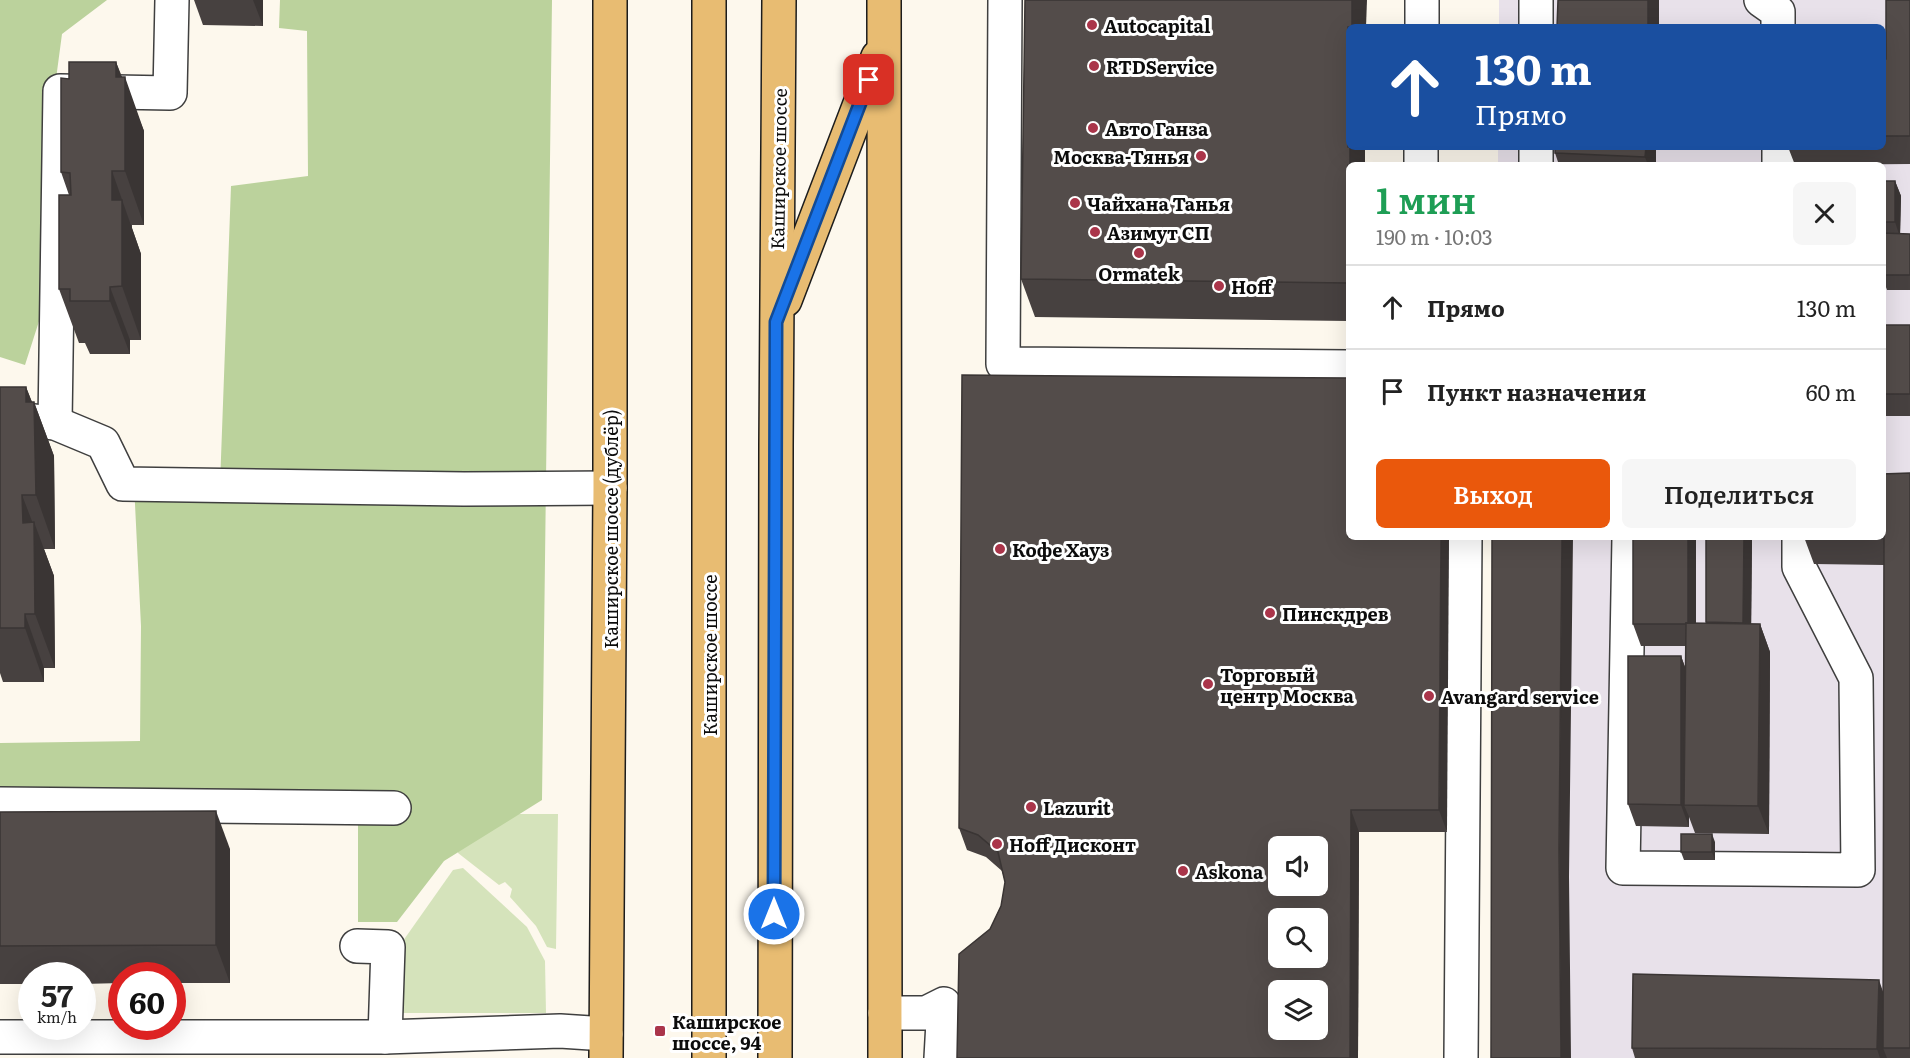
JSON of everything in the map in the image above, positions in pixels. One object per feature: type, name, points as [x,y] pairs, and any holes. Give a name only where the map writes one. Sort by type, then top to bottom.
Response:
[{"type":"main road","name":"Каширское шоссе (дублёр)","points":[[606,1046],[610,488],[610,0]]},
{"type":"main road","name":"Каширское шоссе","points":[[709,0],[710,1058]]},
{"type":"main road","name":"Каширское шоссе","points":[[775,1058],[779,0]]},
{"type":"main road","points":[[884,0],[885,1058]]},
{"type":"main road","points":[[776,322],[885,39]]},
{"type":"lane","points":[[55,423],[60,91],[170,93],[172,0]]},
{"type":"lane","points":[[1005,0],[1003,364],[1346,367]]},
{"type":"lane","points":[[1422,0],[1422,24]]},
{"type":"lane","points":[[1536,0],[1536,24]]},
{"type":"lane","points":[[1761,0],[1778,12],[1778,24]]},
{"type":"lane","points":[[0,418],[55,423],[103,443],[123,484],[464,489],[610,488]]},
{"type":"lane","points":[[1461,1058],[1465,540]]},
{"type":"lane","points":[[1629,540],[1623,868],[1858,870],[1856,678],[1798,567],[1799,540]]},
{"type":"lane","points":[[0,804],[394,808]]},
{"type":"lane","points":[[357,946],[388,947],[385,1037]]},
{"type":"lane","points":[[885,1013],[926,1013],[955,995],[941,1058]]},
{"type":"lane","points":[[0,1037],[97,1048],[278,1047],[385,1037],[560,1031],[606,1046]]},
{"type":"shaded area","points":[[1499,0],[1910,0],[1910,1058],[1494,1058],[1495,540],[1886,540],[1886,162],[1498,162],[1498,150],[1886,150],[1886,24],[1499,24]]},
{"type":"green space","points":[[0,0],[107,0],[62,34],[46,154],[49,290],[25,365],[0,357]]},
{"type":"green space","points":[[280,0],[552,0],[542,800],[444,861],[397,922],[358,922],[358,798],[0,792],[0,743],[140,741],[141,626],[134,484],[220,485],[231,186],[308,176],[307,31],[279,28]]},
{"type":"green space","points":[[463,814],[558,814],[556,949],[547,947],[536,926],[510,897],[512,889],[505,882],[499,885],[458,853],[459,819]]},
{"type":"green space","points":[[463,868],[527,927],[545,961],[546,1013],[399,1013],[398,948],[453,870]]},
{"type":"building","name":"Москва-Тянья","points":[[1025,0],[1352,0],[1352,24],[1346,24],[1346,150],[1350,150],[1350,162],[1346,162],[1346,283],[1021,279]]},
{"type":"building","points":[[1558,0],[1648,0],[1648,24],[1557,24]]},
{"type":"building","points":[[1886,0],[1910,0],[1910,136],[1886,136]]},
{"type":"building","points":[[69,62],[116,62],[116,77],[125,77],[125,171],[112,171],[112,200],[122,200],[122,286],[110,287],[110,301],[70,301],[70,289],[59,289],[59,195],[71,195],[70,173],[61,172],[61,78],[69,79]]},
{"type":"building","points":[[1555,150],[1646,150],[1645,157],[1555,153]]},
{"type":"building","points":[[1886,181],[1895,181],[1895,222],[1886,222]]},
{"type":"building","points":[[1886,233],[1910,234],[1910,275],[1886,275]]},
{"type":"building","points":[[1886,325],[1910,325],[1910,394],[1886,394]]},
{"type":"building","name":"Торговый центр Москва","points":[[962,375],[1346,378],[1346,540],[1441,540],[1439,810],[1351,810],[1350,1058],[957,1058],[959,954],[990,929],[1001,906],[1005,882],[998,852],[978,835],[959,828]]},
{"type":"building","points":[[0,387],[26,387],[26,402],[34,402],[36,495],[22,495],[23,523],[34,522],[35,614],[25,614],[25,628],[0,628]]},
{"type":"building","points":[[1910,473],[1910,1048],[1883,1048],[1886,474]]},
{"type":"building","points":[[1492,540],[1562,540],[1559,849],[1561,1058],[1491,1058]]},
{"type":"building","points":[[1633,540],[1688,540],[1688,623],[1633,624]]},
{"type":"building","points":[[1706,540],[1744,540],[1743,623],[1706,622]]},
{"type":"building","points":[[1686,623],[1760,624],[1758,806],[1684,805]]},
{"type":"building","points":[[1628,656],[1681,656],[1681,805],[1628,804]]},
{"type":"building","points":[[216,811],[216,945],[0,946],[0,812]]},
{"type":"building","points":[[1681,834],[1712,834],[1712,852],[1681,852]]},
{"type":"building","points":[[1633,974],[1879,980],[1877,1049],[1632,1048]]},
{"type":"place","name":"Autocapital","points":[[1092,25]]},
{"type":"place","name":"RTDService","points":[[1094,66]]},
{"type":"place","name":"Авто Ганза","points":[[1093,128]]},
{"type":"place","name":"Москва-Тянья","points":[[1201,156]]},
{"type":"place","name":"Чайхана Танья","points":[[1075,203]]},
{"type":"place","name":"Азимут СП","points":[[1095,232]]},
{"type":"place","name":"Ormatek","points":[[1139,253]]},
{"type":"place","name":"Hoff","points":[[1219,286]]},
{"type":"place","name":"Кофе Хауз","points":[[1000,549]]},
{"type":"place","name":"Пинскдрев","points":[[1270,613]]},
{"type":"place","name":"Торговый центр Москва","points":[[1208,684]]},
{"type":"place","name":"Avangard service","points":[[1429,696]]},
{"type":"place","name":"Lazurit","points":[[1031,807]]},
{"type":"place","name":"Hoff Дисконт","points":[[997,844]]},
{"type":"place","name":"Askona","points":[[1183,871]]},
{"type":"place","name":"Каширское шоссе, 94","points":[[660,1031]]},
{"type":"route","points":[[774,914],[776,322],[869,80]]}]
